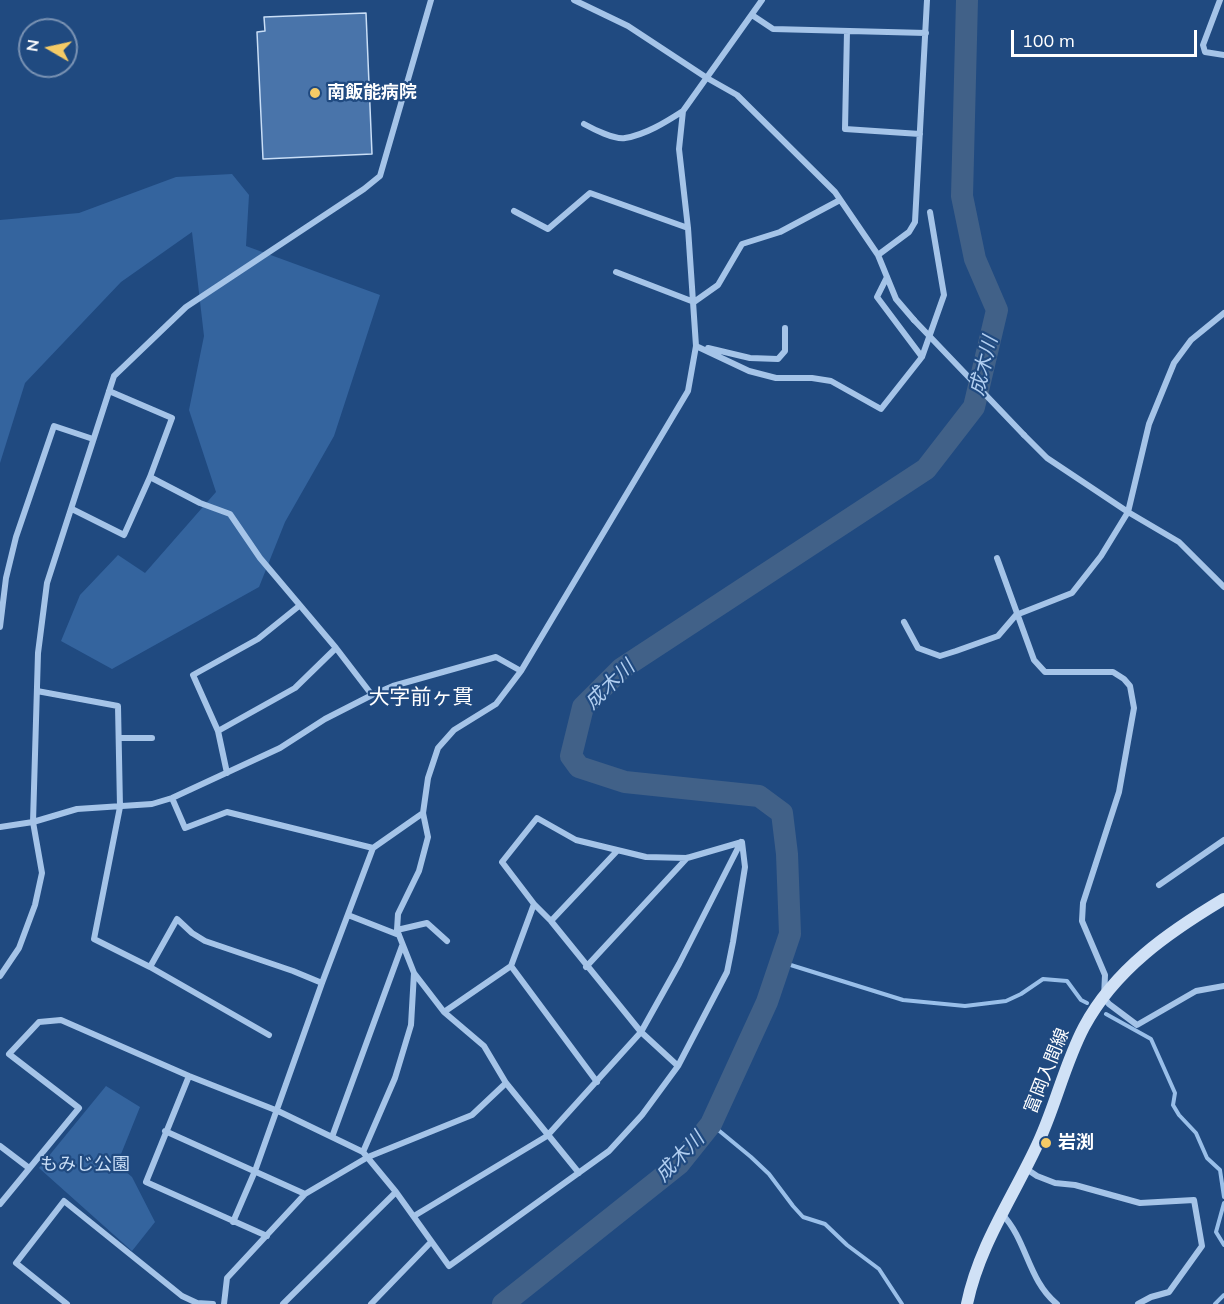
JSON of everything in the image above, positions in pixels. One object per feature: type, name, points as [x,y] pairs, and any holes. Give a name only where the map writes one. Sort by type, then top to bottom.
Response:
[{"type":"main road","name":"富岡入間線","points":[[967,1304],[979,1261],[1039,1141],[1081,1034],[1104,998],[1131,966],[1157,942],[1224,899]]},
{"type":"street","points":[[0,976],[19,948],[35,905],[42,873],[33,822],[38,653],[47,583],[114,376],[186,307],[364,189],[380,176],[431,0]]},
{"type":"street","points":[[574,0],[627,26],[706,78],[738,95],[840,200],[878,255],[896,299],[1024,435],[1047,458],[1128,512],[1179,542],[1224,588]]},
{"type":"street","points":[[584,123],[594,130],[623,139],[659,126],[682,111],[762,0]]},
{"type":"street","points":[[878,255],[909,232],[915,222],[927,0]]},
{"type":"street","points":[[1220,0],[1203,45],[1205,52],[1224,55]]},
{"type":"street","points":[[752,15],[773,28],[926,33]]},
{"type":"street","points":[[847,31],[845,129],[920,134]]},
{"type":"street","points":[[579,1173],[506,1083],[484,1046],[444,1012],[414,973],[398,932],[399,914],[419,872],[428,837],[423,813],[428,778],[438,748],[454,730],[496,705],[521,671],[686,398],[696,346],[688,228],[679,149],[682,111]]},
{"type":"street","points":[[514,211],[548,228],[590,193],[688,228]]},
{"type":"street","points":[[694,302],[718,285],[742,244],[780,232],[840,200]]},
{"type":"street","points":[[696,346],[749,371],[776,378],[812,378],[831,381],[881,409],[922,357],[944,295],[930,212]]},
{"type":"street","points":[[616,272],[694,302]]},
{"type":"street","points":[[887,277],[878,297],[922,357]]},
{"type":"street","points":[[904,622],[918,648],[940,656],[998,636],[1016,615],[1072,592],[1101,556],[1128,512],[1149,424],[1174,363],[1191,340],[1224,312]]},
{"type":"street","points":[[1217,318],[1224,325]]},
{"type":"street","points":[[696,346],[750,358],[778,359],[786,351],[785,328]]},
{"type":"street","points":[[72,509],[124,535],[150,477],[171,418],[109,391]]},
{"type":"street","points":[[0,627],[6,578],[16,537],[54,426],[93,439]]},
{"type":"street","points":[[150,477],[200,503],[230,514],[260,558],[336,648],[372,695]]},
{"type":"street","points":[[997,558],[1034,660],[1045,672],[1113,672],[1130,686],[1134,708],[1119,792],[1083,903],[1082,921],[1105,975],[1104,998],[1137,1025],[1196,991],[1224,986]]},
{"type":"street","points":[[227,773],[218,731],[193,675],[258,639],[299,606]]},
{"type":"street","points":[[218,731],[295,688],[336,648]]},
{"type":"street","points":[[0,827],[33,822],[77,809],[152,804],[172,798],[280,748],[325,719],[393,686],[495,657],[521,671]]},
{"type":"street","points":[[36,691],[118,706],[120,807],[94,939],[150,967],[269,1035]]},
{"type":"street","points":[[120,738],[152,738]]},
{"type":"street","points":[[172,798],[185,828],[227,812],[373,848]]},
{"type":"street","points":[[233,1222],[278,1111],[322,983],[373,848],[423,813]]},
{"type":"street","points":[[678,1066],[641,1032],[551,921],[534,904],[502,862],[537,818],[576,840],[646,857],[687,858],[741,842]]},
{"type":"street","points":[[1159,885],[1224,840]]},
{"type":"street","points":[[414,1216],[547,1136],[641,1032],[741,842]]},
{"type":"street","points":[[0,1203],[79,1108],[9,1054],[39,1022],[62,1020],[189,1077],[278,1111],[366,1154],[449,1266],[609,1151],[642,1115],[678,1066],[727,972],[734,942],[745,867],[741,842]]},
{"type":"street","points":[[551,921],[616,851]]},
{"type":"street","points":[[586,966],[687,858]]},
{"type":"street","points":[[444,1012],[512,966],[534,904]]},
{"type":"street","points":[[348,915],[398,932],[427,923],[447,942]]},
{"type":"street","points":[[150,967],[177,919],[192,933],[206,941],[322,983]]},
{"type":"street","points":[[332,1137],[402,946]]},
{"type":"street","points":[[512,966],[597,1082]]},
{"type":"street","points":[[366,1154],[395,1078],[411,1025],[414,973]]},
{"type":"street","points":[[189,1077],[146,1182],[267,1236]]},
{"type":"street","points":[[224,1304],[227,1278],[305,1194],[366,1154],[472,1115],[506,1083]]},
{"type":"street","points":[[165,1131],[305,1194]]},
{"type":"street","points":[[0,1146],[29,1168]]},
{"type":"street","points":[[1025,1168],[1055,1183],[1075,1185],[1140,1203],[1194,1200],[1202,1246],[1169,1292],[1151,1297],[1138,1304]]},
{"type":"street","points":[[283,1304],[396,1192]]},
{"type":"street","points":[[67,1304],[16,1263],[64,1201],[182,1296],[197,1303],[213,1304]]},
{"type":"street","points":[[1002,1214],[1011,1224],[1042,1289],[1058,1304]]},
{"type":"street","points":[[371,1304],[431,1242]]},
{"type":"green space","points":[[232,174],[249,195],[246,246],[380,295],[334,436],[285,522],[259,587],[112,669],[61,641],[80,595],[118,555],[145,573],[216,492],[189,410],[204,336],[192,232],[121,282],[25,383],[0,463],[0,220],[79,213],[176,177]]},
{"type":"green space","name":"もみじ公園","points":[[106,1086],[140,1107],[117,1164],[132,1177],[155,1222],[132,1251],[39,1168]]},
{"type":"building","name":"南飯能病院","points":[[366,13],[372,154],[263,159],[257,32],[265,31],[264,17]]},
{"type":"waterway","name":"成木川","points":[[503,1304],[679,1164],[711,1124],[767,1002],[790,934],[787,854],[782,813],[759,796],[625,782],[579,767],[571,756],[583,707],[621,669],[926,469],[974,407],[997,310],[975,259],[962,196],[967,0]]},
{"type":"waterway","points":[[781,962],[903,1000],[965,1006],[1006,1001],[1043,979],[1067,981],[1081,1000],[1087,1003]]},
{"type":"waterway","points":[[1106,1014],[1151,1039],[1175,1093],[1173,1105],[1196,1133],[1207,1158],[1220,1170],[1224,1197]]},
{"type":"waterway","points":[[711,1124],[769,1174],[803,1217],[825,1224],[847,1245],[879,1269],[902,1304]]},
{"type":"waterway","points":[[1224,1203],[1216,1232],[1224,1245]]},
{"type":"waterway","points":[[1215,1304],[1224,1295]]},
{"type":"place","name":"南飯能病院","points":[[315,93]]},
{"type":"place","name":"岩渕","points":[[1046,1143]]},
{"type":"district","name":"大字前ヶ貫","points":[[421,698]]}]
